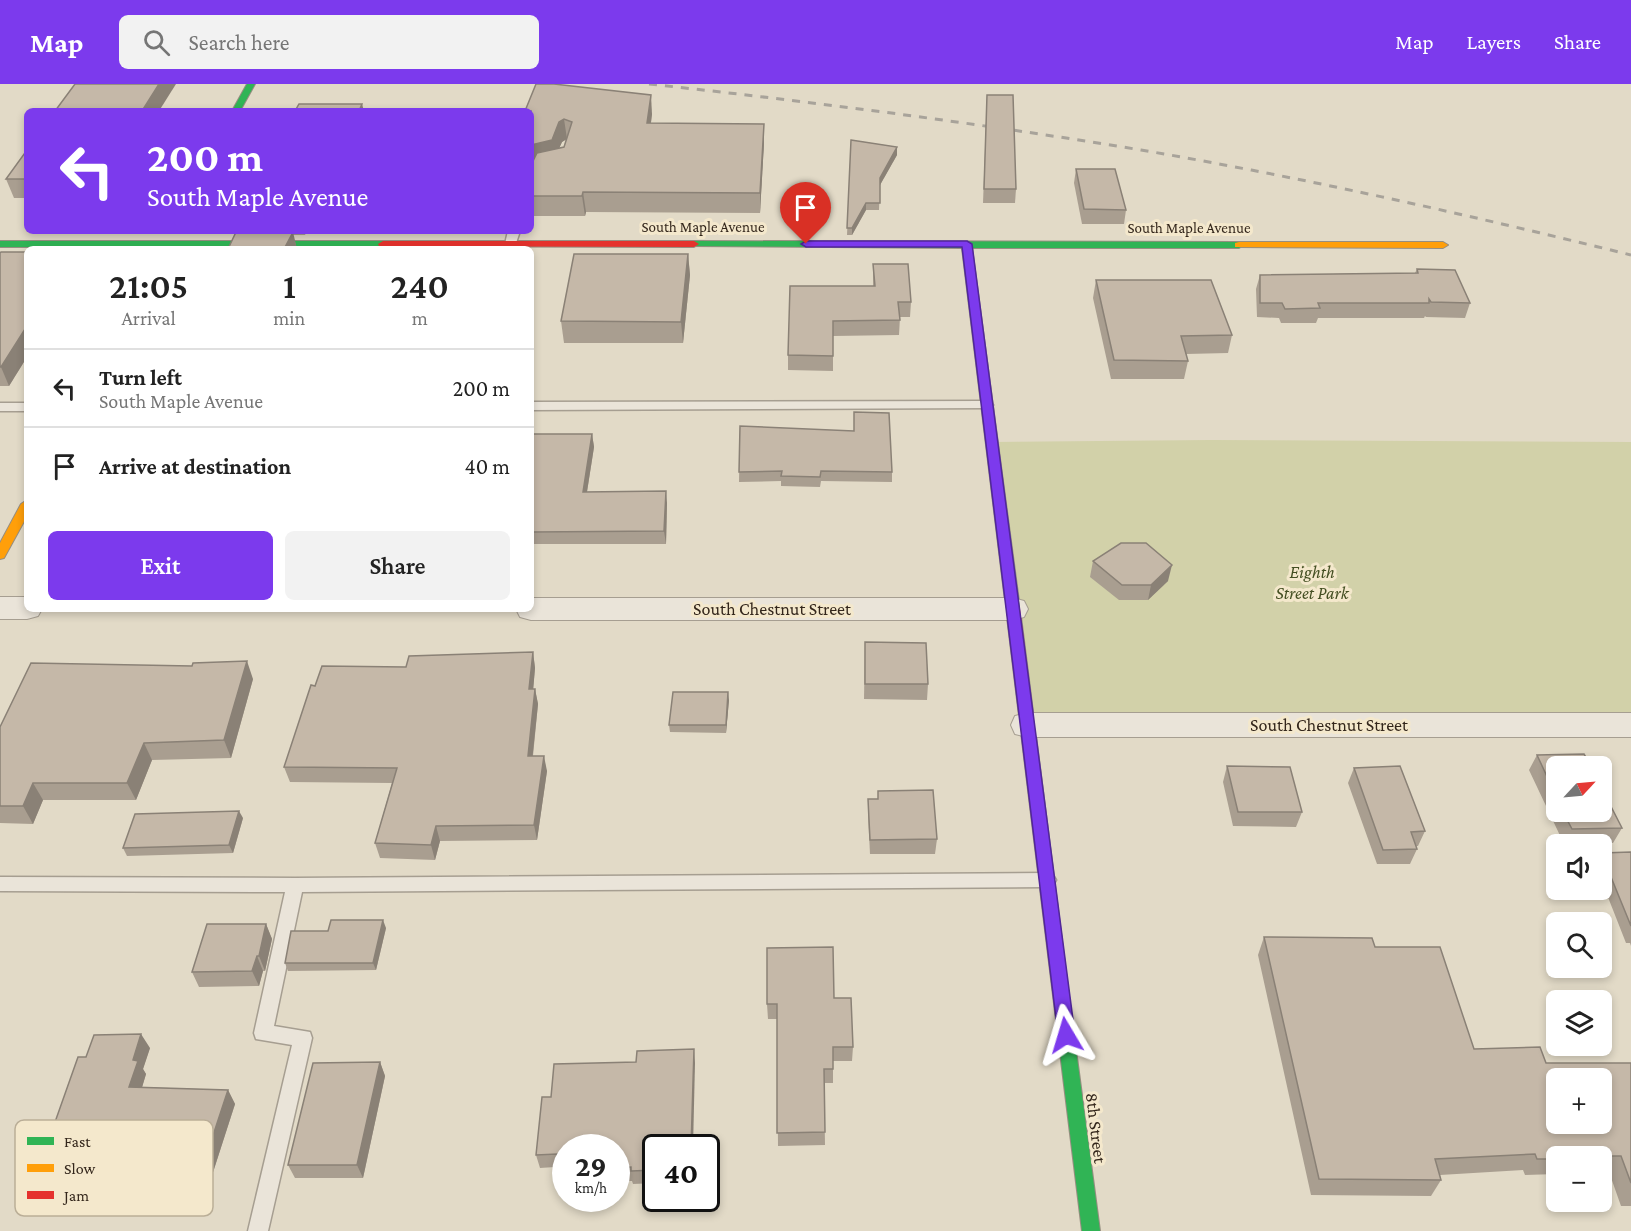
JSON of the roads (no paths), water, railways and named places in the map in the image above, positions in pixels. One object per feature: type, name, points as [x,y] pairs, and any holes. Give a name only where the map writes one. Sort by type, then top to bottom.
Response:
[{"type":"street","points":[[238,108],[251,84]]},
{"type":"street","name":"South Maple Avenue","points":[[0,244],[512,237],[967,244],[1443,244]]},
{"type":"street","name":"8th Street","points":[[967,244],[1090,1231]]},
{"type":"street","points":[[0,555],[24,510]]},
{"type":"street","points":[[0,608],[24,608]]},
{"type":"street","name":"South Chestnut Street","points":[[534,609],[1012,609]]},
{"type":"street","name":"South Chestnut Street","points":[[1027,725],[1631,724]]},
{"type":"lane","points":[[534,406],[987,405]]},
{"type":"lane","points":[[0,407],[24,407]]},
{"type":"lane","points":[[0,884],[295,885],[1047,880]]},
{"type":"lane","points":[[258,1231],[303,1038],[263,1034],[295,885]]},
{"type":"railway","points":[[649,84],[895,114],[1141,150],[1387,198],[1631,255]]},
{"type":"park label","name":"Eighth Street Park","points":[[1312,582]]}]
